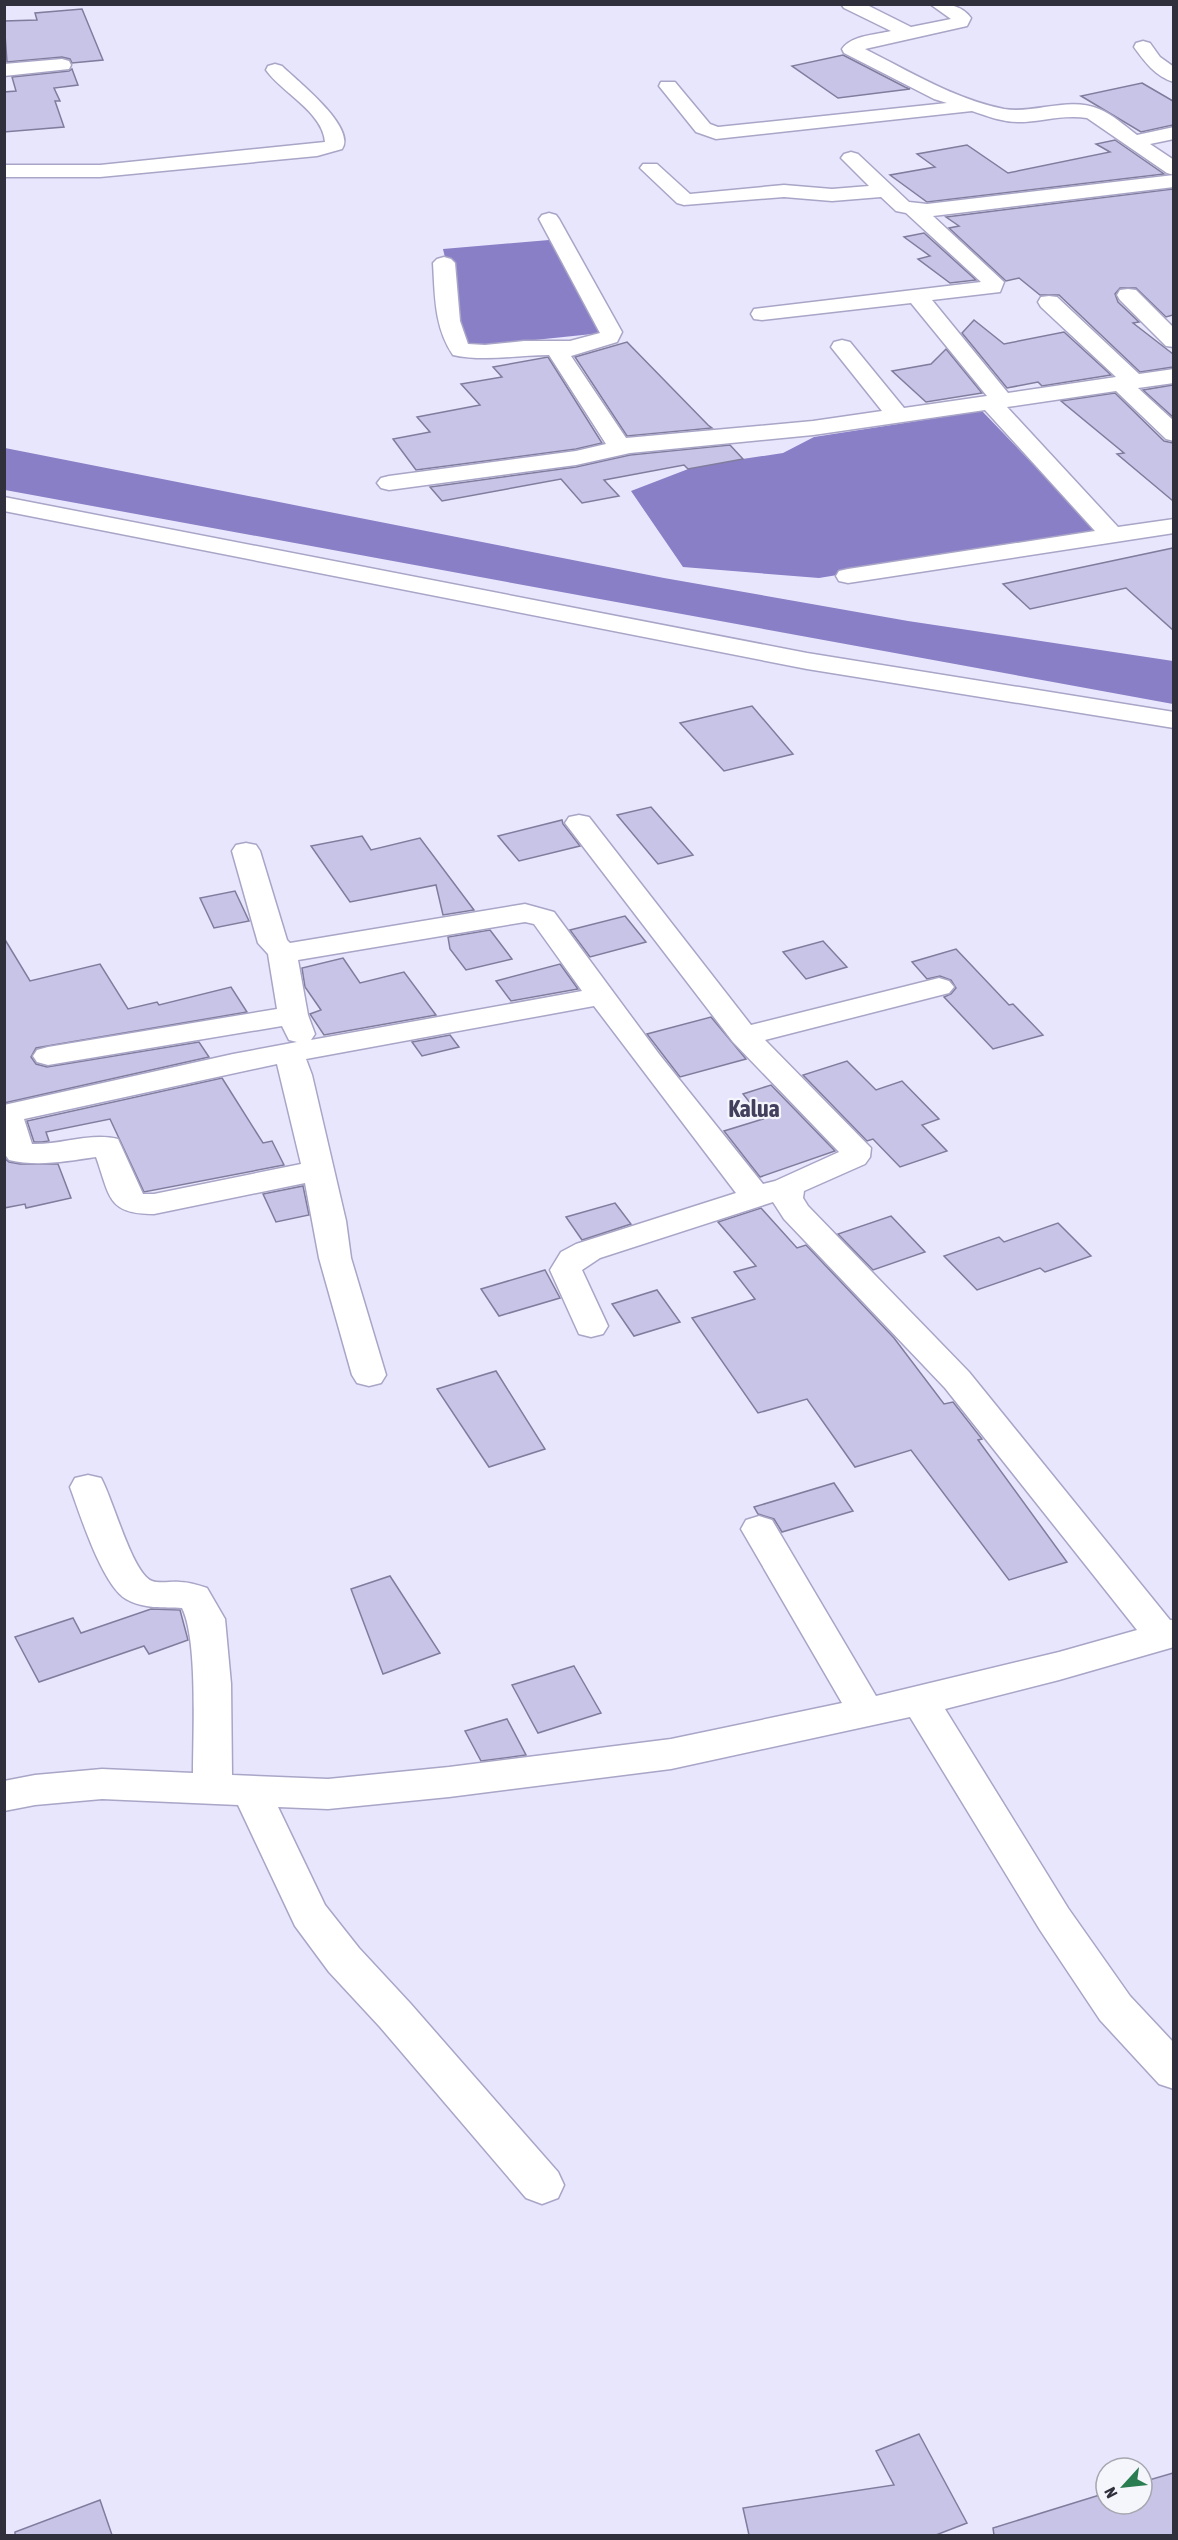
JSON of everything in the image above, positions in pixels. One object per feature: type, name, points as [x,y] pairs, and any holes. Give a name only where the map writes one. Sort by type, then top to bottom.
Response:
[{"type":"street","points":[[850,4],[908,33]]},
{"type":"street","points":[[939,4],[956,13],[962,18],[961,22],[862,43],[851,49],[926,88],[1009,116],[1085,111],[1093,113],[1173,169]]},
{"type":"street","points":[[1143,47],[1153,61],[1173,76]]},
{"type":"street","points":[[4,70],[62,65]]},
{"type":"street","points":[[4,171],[130,169],[317,150],[335,145],[337,139],[328,121],[275,70]]},
{"type":"street","points":[[668,86],[704,128],[716,133],[974,106]]},
{"type":"street","points":[[1134,141],[1173,134]]},
{"type":"street","points":[[851,158],[903,207],[913,209],[946,209],[1173,182]]},
{"type":"street","points":[[650,168],[684,199],[690,200],[784,191],[832,195],[885,191]]},
{"type":"street","points":[[762,314],[992,287],[993,282],[913,209]]},
{"type":"street","points":[[549,219],[611,332],[609,337],[599,342],[570,348],[562,351],[560,356],[592,401],[612,437],[618,443],[630,446]]},
{"type":"street","points":[[444,263],[449,316],[456,344],[461,350],[485,352],[524,348],[570,348]]},
{"type":"street","points":[[1128,295],[1173,341]]},
{"type":"street","points":[[917,296],[997,402],[1113,536]]},
{"type":"street","points":[[1049,302],[1173,434]]},
{"type":"street","points":[[842,347],[898,416]]},
{"type":"street","points":[[389,483],[565,460],[630,446],[766,434],[1173,376]]},
{"type":"street","points":[[4,504],[807,661],[1173,720]]},
{"type":"street","points":[[848,576],[1165,528],[1173,549]]},
{"type":"street","points":[[579,823],[744,1036],[855,1148],[854,1157],[788,1186],[588,1251],[573,1259],[566,1270],[591,1326]]},
{"type":"street","points":[[246,851],[273,943],[282,952],[293,1015],[297,1076],[330,1221],[335,1258],[369,1375]]},
{"type":"street","points":[[282,952],[296,952],[533,914],[548,921],[648,1060],[756,1197]]},
{"type":"street","points":[[744,1036],[939,987]]},
{"type":"street","points":[[318,1170],[154,1204],[135,1204],[127,1197],[107,1146],[49,1154],[20,1153],[6,1114],[297,1052],[602,996]]},
{"type":"street","points":[[48,1056],[293,1015]]},
{"type":"street","points":[[4,1796],[35,1790],[102,1784],[233,1792],[328,1794],[461,1781],[671,1754],[920,1701],[1059,1666],[1168,1634],[957,1380],[795,1212],[787,1198],[788,1186]]},
{"type":"street","points":[[88,1487],[118,1562],[130,1583],[140,1591],[194,1597],[206,1619],[212,1684],[233,1792],[309,1916],[344,1960],[403,2024],[542,2185]]},
{"type":"street","points":[[759,1529],[867,1713]]},
{"type":"street","points":[[920,1701],[1054,1919],[1115,2008],[1173,2072]]},
{"type":"shaded area","points":[[549,240],[602,333],[466,347],[443,249]]},
{"type":"shaded area","points":[[982,411],[1098,532],[819,578],[683,567],[631,491],[696,466],[783,453],[814,437]]},
{"type":"shaded area","points":[[5,448],[664,578],[908,621],[1173,661],[1173,704],[5,490]]},
{"type":"building","points":[[82,9],[103,60],[72,63],[70,59],[62,57],[7,62],[4,21],[37,20],[35,13]]},
{"type":"building","points":[[843,55],[910,89],[838,98],[792,66]]},
{"type":"building","points":[[72,69],[78,85],[54,88],[60,101],[55,101],[64,127],[4,132],[4,92],[16,91],[12,77]]},
{"type":"building","points":[[1142,83],[1173,101],[1173,125],[1141,132],[1081,96]]},
{"type":"building","points":[[1115,140],[1164,174],[927,202],[890,175],[935,167],[917,154],[967,145],[1008,173],[1110,152],[1096,144]]},
{"type":"building","points":[[1173,189],[1173,315],[1166,317],[1136,288],[1120,288],[1115,294],[1118,302],[1139,322],[1133,323],[1173,354],[1173,367],[1140,372],[1059,295],[1040,295],[1019,278],[1006,281],[949,228],[959,226],[946,217]]},
{"type":"building","points":[[924,233],[976,280],[950,283],[918,259],[930,256],[904,237]]},
{"type":"building","points":[[974,320],[1004,344],[1064,332],[1111,375],[1042,386],[1038,382],[1007,388],[962,333]]},
{"type":"building","points":[[627,342],[712,428],[627,436],[575,357]]},
{"type":"building","points":[[946,349],[982,393],[926,402],[892,371],[931,364]]},
{"type":"building","points":[[548,357],[602,443],[576,449],[416,470],[393,439],[430,432],[417,417],[480,405],[461,384],[502,377],[493,367]]},
{"type":"building","points":[[1173,385],[1173,417],[1143,390]]},
{"type":"building","points":[[1115,393],[1164,441],[1173,443],[1173,501],[1117,454],[1124,453],[1061,401]]},
{"type":"building","points":[[730,445],[743,459],[688,469],[684,465],[604,480],[619,496],[582,503],[561,479],[442,501],[430,487],[576,467],[630,455]]},
{"type":"building","points":[[1173,548],[1173,630],[1126,588],[1030,609],[1003,584]]},
{"type":"building","points":[[752,706],[793,754],[724,771],[680,723]]},
{"type":"building","points":[[651,807],[693,855],[658,864],[617,815]]},
{"type":"building","points":[[562,820],[580,846],[519,861],[498,836]]},
{"type":"building","points":[[362,836],[371,850],[420,838],[474,910],[443,915],[436,885],[350,902],[311,846]]},
{"type":"building","points":[[235,891],[249,921],[214,928],[200,898]]},
{"type":"building","points":[[625,916],[646,942],[590,957],[570,930]]},
{"type":"building","points":[[490,930],[512,959],[466,970],[450,949],[448,937]]},
{"type":"building","points":[[4,938],[30,981],[100,964],[128,1009],[157,1002],[159,1005],[231,987],[247,1012],[36,1048],[31,1057],[36,1064],[47,1067],[199,1042],[209,1057],[4,1103]]},
{"type":"building","points":[[823,941],[847,967],[806,979],[783,952]]},
{"type":"building","points":[[956,949],[1009,1005],[1013,1004],[1043,1035],[993,1049],[944,997],[956,988],[951,980],[940,976],[927,979],[912,962]]},
{"type":"building","points":[[343,958],[360,983],[404,972],[436,1015],[324,1035],[310,1014],[321,1010],[305,987],[302,968]]},
{"type":"building","points":[[560,964],[578,989],[511,1001],[496,981]]},
{"type":"building","points":[[711,1017],[746,1059],[680,1077],[647,1034]]},
{"type":"building","points":[[450,1035],[459,1047],[422,1056],[412,1042]]},
{"type":"building","points":[[847,1061],[876,1090],[902,1081],[939,1119],[922,1125],[947,1151],[900,1167],[873,1139],[867,1141],[803,1075]]},
{"type":"building","points":[[222,1078],[263,1143],[272,1141],[284,1165],[144,1192],[110,1119],[46,1132],[49,1141],[42,1142],[34,1142],[27,1121]]},
{"type":"building","points":[[771,1085],[835,1151],[760,1177],[724,1131],[763,1119],[743,1094]]},
{"type":"building","points":[[4,1158],[9,1162],[20,1164],[58,1164],[71,1198],[26,1208],[25,1204],[4,1208]]},
{"type":"building","points":[[303,1186],[309,1215],[276,1222],[263,1194]]},
{"type":"building","points":[[615,1203],[631,1224],[582,1240],[566,1217]]},
{"type":"building","points":[[761,1208],[797,1248],[806,1245],[894,1338],[944,1404],[953,1402],[982,1439],[978,1440],[1067,1562],[1009,1580],[911,1450],[855,1467],[807,1399],[758,1413],[692,1318],[755,1299],[734,1272],[756,1266],[718,1222]]},
{"type":"building","points":[[891,1216],[925,1252],[873,1270],[838,1234]]},
{"type":"building","points":[[1058,1223],[1091,1256],[1045,1272],[1040,1268],[977,1290],[944,1256],[999,1237],[1004,1242]]},
{"type":"building","points":[[545,1270],[560,1298],[499,1316],[481,1289]]},
{"type":"building","points":[[657,1290],[680,1322],[634,1336],[612,1304]]},
{"type":"building","points":[[496,1371],[545,1449],[489,1467],[437,1389]]},
{"type":"building","points":[[834,1483],[853,1511],[782,1532],[774,1519],[758,1514],[754,1507]]},
{"type":"building","points":[[390,1576],[440,1653],[383,1674],[351,1589]]},
{"type":"building","points":[[151,1609],[180,1610],[188,1640],[149,1654],[144,1646],[39,1682],[15,1637],[73,1618],[81,1633]]},
{"type":"building","points":[[574,1666],[601,1713],[538,1733],[512,1685]]},
{"type":"building","points":[[507,1719],[526,1755],[481,1761],[465,1731]]},
{"type":"building","points":[[919,2434],[967,2523],[936,2535],[749,2535],[743,2508],[894,2485],[876,2451]]},
{"type":"building","points":[[1173,2473],[1173,2535],[994,2535],[993,2528],[1094,2497],[1094,2516],[1154,2516],[1154,2479]]},
{"type":"building","points":[[100,2500],[112,2535],[15,2535],[15,2532]]},
{"type":"district","name":"Kalua","points":[[754,1108]]}]
